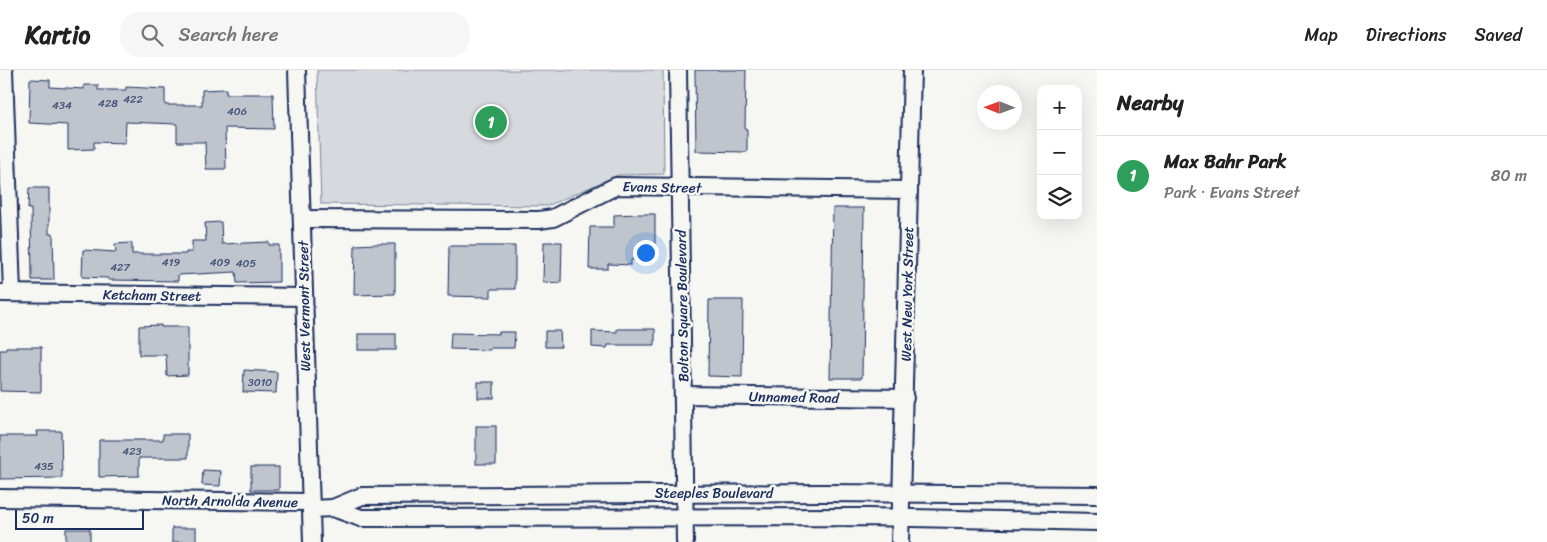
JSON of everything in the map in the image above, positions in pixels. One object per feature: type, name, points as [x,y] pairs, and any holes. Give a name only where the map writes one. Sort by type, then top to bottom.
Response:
[{"type":"street","points":[[4,70],[6,293]]},
{"type":"street","name":"West Vermont Street","points":[[297,70],[312,542]]},
{"type":"street","name":"Bolton Square Boulevard","points":[[678,70],[686,542]]},
{"type":"street","name":"West New York Street","points":[[900,542],[912,70]]},
{"type":"street","name":"Evans Street","points":[[302,219],[539,220],[553,218],[616,186],[909,190]]},
{"type":"street","name":"Ketcham Street","points":[[6,293],[304,297]]},
{"type":"street","name":"Unnamed Road","points":[[684,395],[905,398]]},
{"type":"street","name":"Steeples Boulevard","points":[[333,508],[362,496],[686,493],[1097,495]]},
{"type":"street","name":"North Arnolda Avenue","points":[[0,498],[311,505]]},
{"type":"street","name":"Steeples Boulevard","points":[[311,505],[333,508],[361,518],[902,518],[1097,522]]},
{"type":"shaded area","points":[[317,70],[663,70],[664,174],[618,175],[547,206],[321,204]]},
{"type":"building","points":[[695,70],[746,70],[745,129],[747,129],[747,152],[696,151]]},
{"type":"building","points":[[30,79],[50,80],[50,87],[84,89],[84,85],[98,85],[98,90],[126,90],[126,87],[165,89],[165,105],[202,105],[202,90],[226,89],[226,94],[273,94],[274,129],[225,128],[226,169],[206,169],[205,142],[177,142],[177,124],[126,122],[125,143],[94,142],[94,149],[68,150],[68,125],[29,123]]},
{"type":"building","points":[[29,188],[49,188],[49,234],[53,234],[54,280],[32,280],[31,209],[28,209]]},
{"type":"building","points":[[833,208],[864,208],[862,378],[830,378]]},
{"type":"building","points":[[655,214],[655,259],[631,260],[631,265],[608,264],[608,269],[589,269],[590,227],[614,227],[614,215]]},
{"type":"building","points":[[221,222],[222,244],[269,242],[269,245],[279,245],[279,282],[237,283],[236,272],[178,275],[178,281],[108,280],[108,278],[82,277],[83,250],[116,252],[115,244],[132,243],[132,254],[186,254],[186,252],[192,252],[192,241],[206,241],[205,223]]},
{"type":"building","points":[[544,242],[562,242],[561,283],[543,282]]},
{"type":"building","points":[[395,244],[395,294],[354,295],[355,245]]},
{"type":"building","points":[[449,246],[515,246],[515,289],[491,289],[491,297],[448,296]]},
{"type":"building","points":[[709,300],[743,300],[742,377],[708,376]]},
{"type":"building","points":[[161,325],[161,327],[188,327],[188,375],[167,376],[166,355],[139,355],[139,326]]},
{"type":"building","points":[[617,329],[655,329],[655,345],[592,347],[592,331],[617,332]]},
{"type":"building","points":[[545,331],[560,331],[561,347],[545,347]]},
{"type":"building","points":[[499,332],[515,332],[514,348],[490,348],[490,350],[450,349],[451,333],[499,334]]},
{"type":"building","points":[[358,334],[396,334],[396,350],[358,350]]},
{"type":"building","points":[[6,347],[41,347],[41,392],[0,391],[0,350],[6,350]]},
{"type":"building","points":[[244,370],[277,372],[276,393],[243,392]]},
{"type":"building","points":[[478,382],[494,382],[494,398],[478,398]]},
{"type":"building","points":[[476,426],[496,426],[496,464],[476,464]]},
{"type":"building","points":[[37,431],[61,431],[62,478],[0,479],[0,436],[38,436]]},
{"type":"building","points":[[163,434],[188,434],[188,458],[139,458],[139,476],[99,477],[99,440],[163,440]]},
{"type":"building","points":[[251,467],[279,467],[279,490],[251,490]]},
{"type":"building","points":[[203,470],[221,471],[220,486],[202,485]]},
{"type":"building","points":[[172,528],[196,528],[196,542],[172,542]]},
{"type":"building","points":[[66,529],[90,529],[90,542],[66,542]]},
{"type":"place","name":"Max Bahr Park","points":[[491,122]]}]
